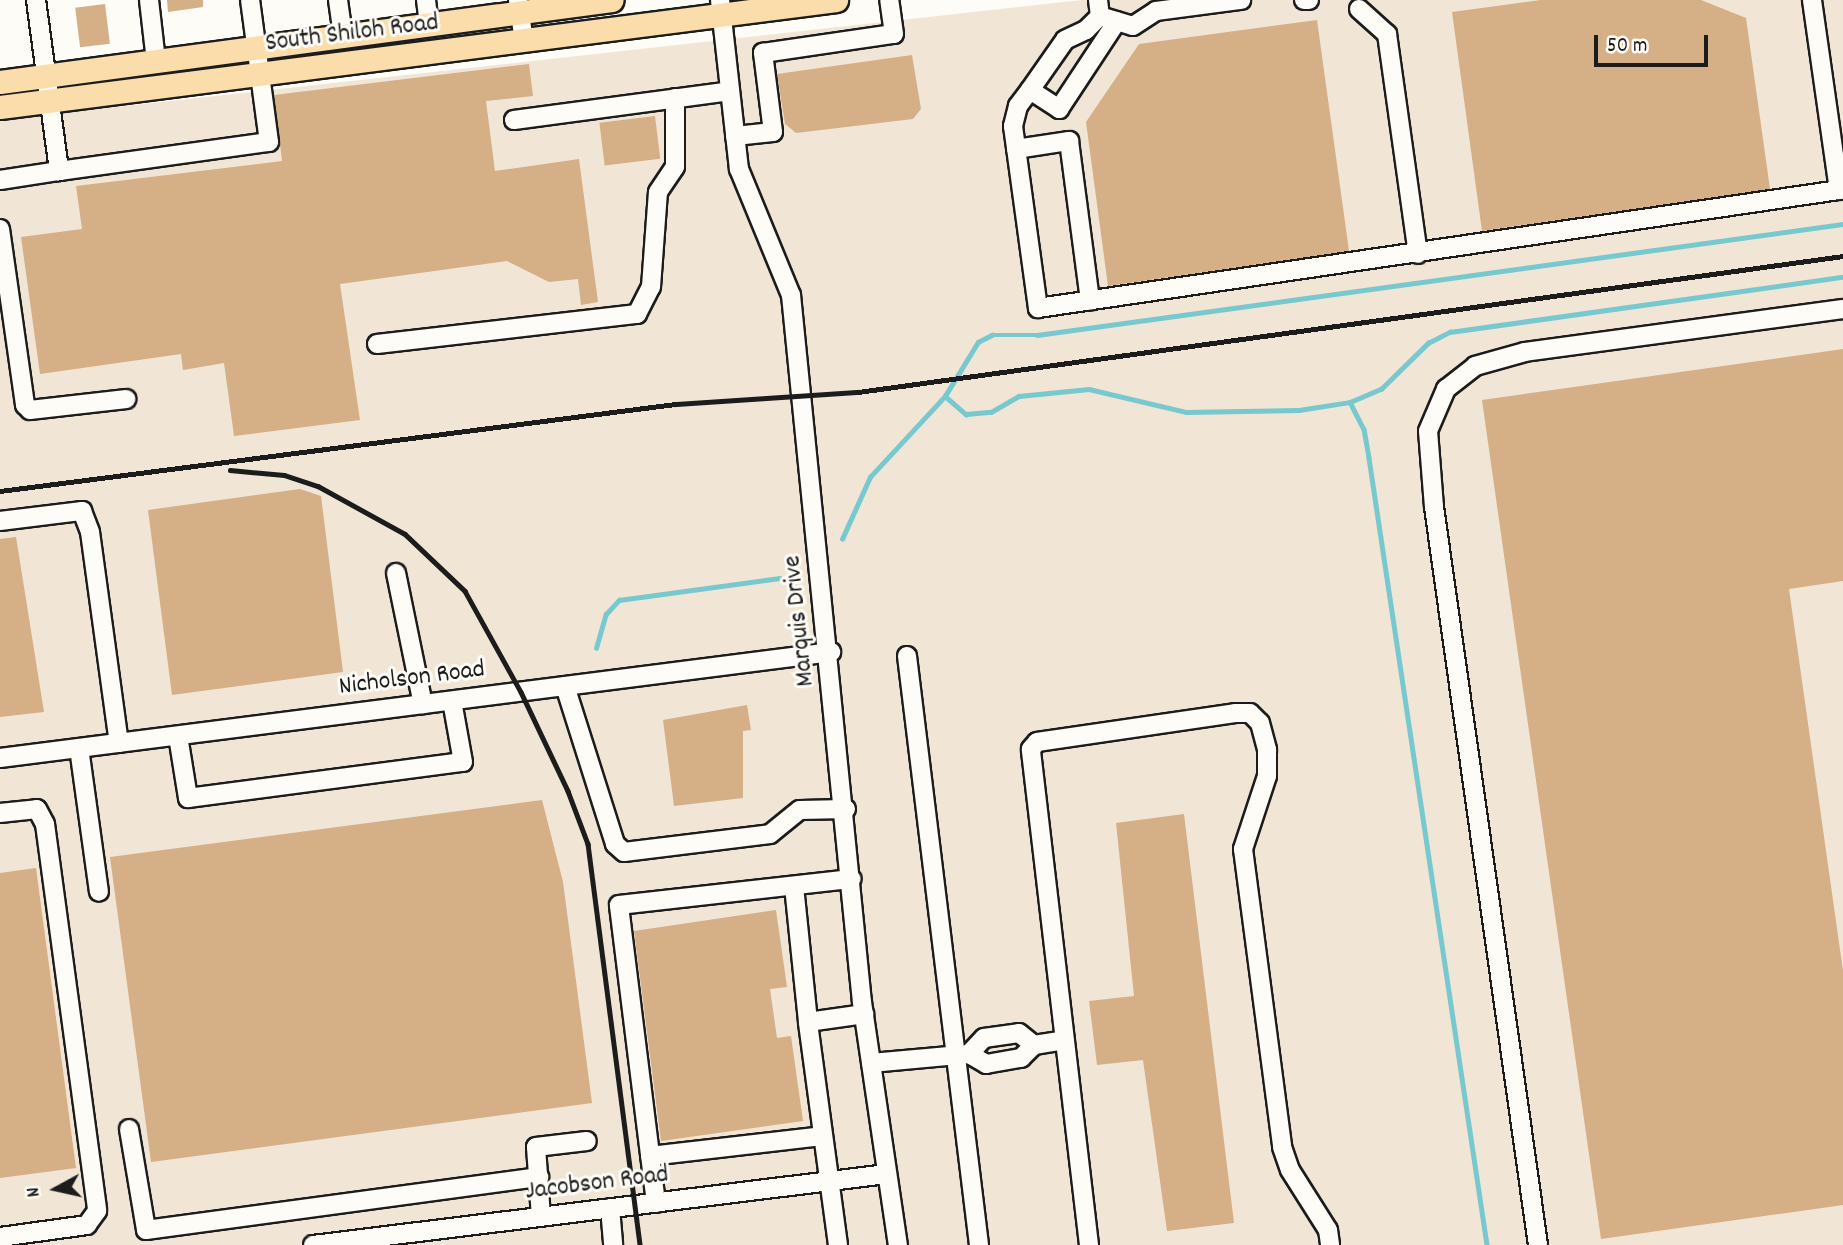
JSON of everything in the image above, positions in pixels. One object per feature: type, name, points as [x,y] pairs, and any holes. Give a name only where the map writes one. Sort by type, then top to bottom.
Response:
[{"type":"main road","name":"South Shiloh Road","points":[[0,82],[429,24],[519,6],[605,0]]},
{"type":"main road","name":"South Shiloh Road","points":[[0,107],[524,41],[721,7],[836,0]]},
{"type":"street","points":[[36,0],[59,171]]},
{"type":"street","points":[[149,0],[156,61]]},
{"type":"street","points":[[0,180],[269,142],[250,0]]},
{"type":"street","points":[[338,0],[342,35]]},
{"type":"street","points":[[426,0],[429,24]]},
{"type":"street","points":[[735,136],[773,132],[763,53],[894,34],[889,0]]},
{"type":"street","points":[[1105,12],[1133,26],[1156,11],[1241,0]]},
{"type":"street","points":[[1304,0],[1309,0]]},
{"type":"street","points":[[1105,12],[1086,30],[1065,40],[1018,106],[1013,126],[1038,308],[1839,190],[1812,0]]},
{"type":"street","points":[[1357,3],[1387,34],[1418,254]]},
{"type":"street","points":[[519,6],[524,41]]},
{"type":"street","name":"Marquis Drive","points":[[721,7],[739,169],[791,295],[831,652],[864,1014],[898,1245]]},
{"type":"street","points":[[1030,90],[1059,109],[1105,12]]},
{"type":"street","points":[[514,120],[730,91]]},
{"type":"street","points":[[377,344],[637,314],[651,287],[658,191],[675,167],[675,98]]},
{"type":"street","points":[[1016,149],[1069,141],[1090,301]]},
{"type":"street","points":[[0,229],[25,405],[30,410],[126,399]]},
{"type":"street","points":[[1538,1245],[1436,521],[1428,432],[1446,389],[1475,366],[1525,352],[1843,309]]},
{"type":"street","points":[[0,521],[82,511],[90,532],[119,743]]},
{"type":"street","points":[[396,573],[423,704]]},
{"type":"street","name":"Nicholson Road","points":[[0,758],[831,652]]},
{"type":"street","points":[[907,656],[962,1054],[979,1245]]},
{"type":"street","points":[[565,686],[615,844],[624,852],[770,834],[800,810],[846,809]]},
{"type":"street","points":[[178,736],[188,797],[215,794],[463,762],[452,701]]},
{"type":"street","points":[[1090,1245],[1031,749],[1037,742],[1250,713],[1260,723],[1267,776],[1243,849],[1282,1147],[1290,1170],[1328,1230],[1331,1245]]},
{"type":"street","points":[[79,748],[99,891]]},
{"type":"street","points":[[0,813],[37,808],[45,824],[97,1211],[87,1225],[0,1237]]},
{"type":"street","points":[[656,1203],[619,905],[852,879]]},
{"type":"street","points":[[794,886],[827,1181],[838,1245]]},
{"type":"street","points":[[808,1022],[864,1014]]},
{"type":"street","points":[[962,1054],[984,1038],[1019,1034],[1034,1045]]},
{"type":"street","points":[[871,1063],[962,1054],[986,1063],[1021,1058],[1034,1045],[1065,1040]]},
{"type":"street","points":[[129,1129],[147,1238],[539,1177]]},
{"type":"street","points":[[650,1156],[822,1136]]},
{"type":"street","points":[[541,1217],[536,1147],[587,1141]]},
{"type":"street","name":"Jacobson Road","points":[[313,1245],[887,1174]]},
{"type":"street","points":[[610,1208],[613,1245]]},
{"type":"shaded area","points":[[1082,0],[1843,0],[1843,1245],[0,1245],[0,120]]},
{"type":"building","points":[[167,0],[203,0],[203,7],[168,12]]},
{"type":"building","points":[[1541,0],[1701,0],[1746,18],[1770,189],[1482,231],[1452,12]]},
{"type":"building","points":[[105,4],[110,44],[80,47],[75,8]]},
{"type":"building","points":[[1317,20],[1349,251],[1108,286],[1086,122],[1139,44]]},
{"type":"building","points":[[912,55],[921,109],[913,119],[796,133],[785,124],[777,74]]},
{"type":"building","points":[[529,64],[533,96],[486,101],[495,171],[579,159],[598,302],[581,305],[578,279],[549,282],[507,261],[340,284],[360,420],[234,436],[224,363],[183,370],[181,354],[40,374],[21,237],[82,229],[76,186],[282,161],[274,95]]},
{"type":"building","points":[[655,116],[660,159],[605,166],[599,123]]},
{"type":"building","points":[[1843,349],[1843,581],[1789,589],[1843,971],[1843,1205],[1601,1239],[1482,400]]},
{"type":"building","points":[[300,489],[321,496],[343,672],[172,695],[148,510]]},
{"type":"building","points":[[16,537],[44,712],[0,717],[0,539]]},
{"type":"building","points":[[747,705],[751,730],[743,731],[743,798],[674,806],[663,720]]},
{"type":"building","points":[[542,800],[563,882],[592,1103],[151,1162],[110,857]]},
{"type":"building","points":[[1184,814],[1234,1223],[1167,1231],[1143,1060],[1097,1065],[1089,1001],[1134,996],[1116,823]]},
{"type":"building","points":[[36,868],[76,1168],[0,1178],[0,873]]},
{"type":"building","points":[[776,910],[787,987],[770,989],[777,1038],[791,1036],[803,1121],[661,1141],[634,931]]},
{"type":"waterway","points":[[842,539],[870,477],[945,396],[978,342],[992,335],[1037,335],[1843,224]]},
{"type":"waterway","points":[[945,396],[966,414],[991,412],[1019,396],[1089,389],[1186,412],[1299,410],[1350,402],[1381,389],[1428,343],[1450,332],[1843,277]]},
{"type":"waterway","points":[[1350,402],[1364,429],[1369,458],[1487,1245]]},
{"type":"waterway","points":[[596,648],[606,614],[619,600],[779,578]]},
{"type":"railway","points":[[0,491],[675,404],[858,392],[1843,256]]},
{"type":"railway","points":[[230,470],[284,475],[318,486],[405,534],[465,591],[521,692],[568,791],[588,844],[640,1245]]}]
